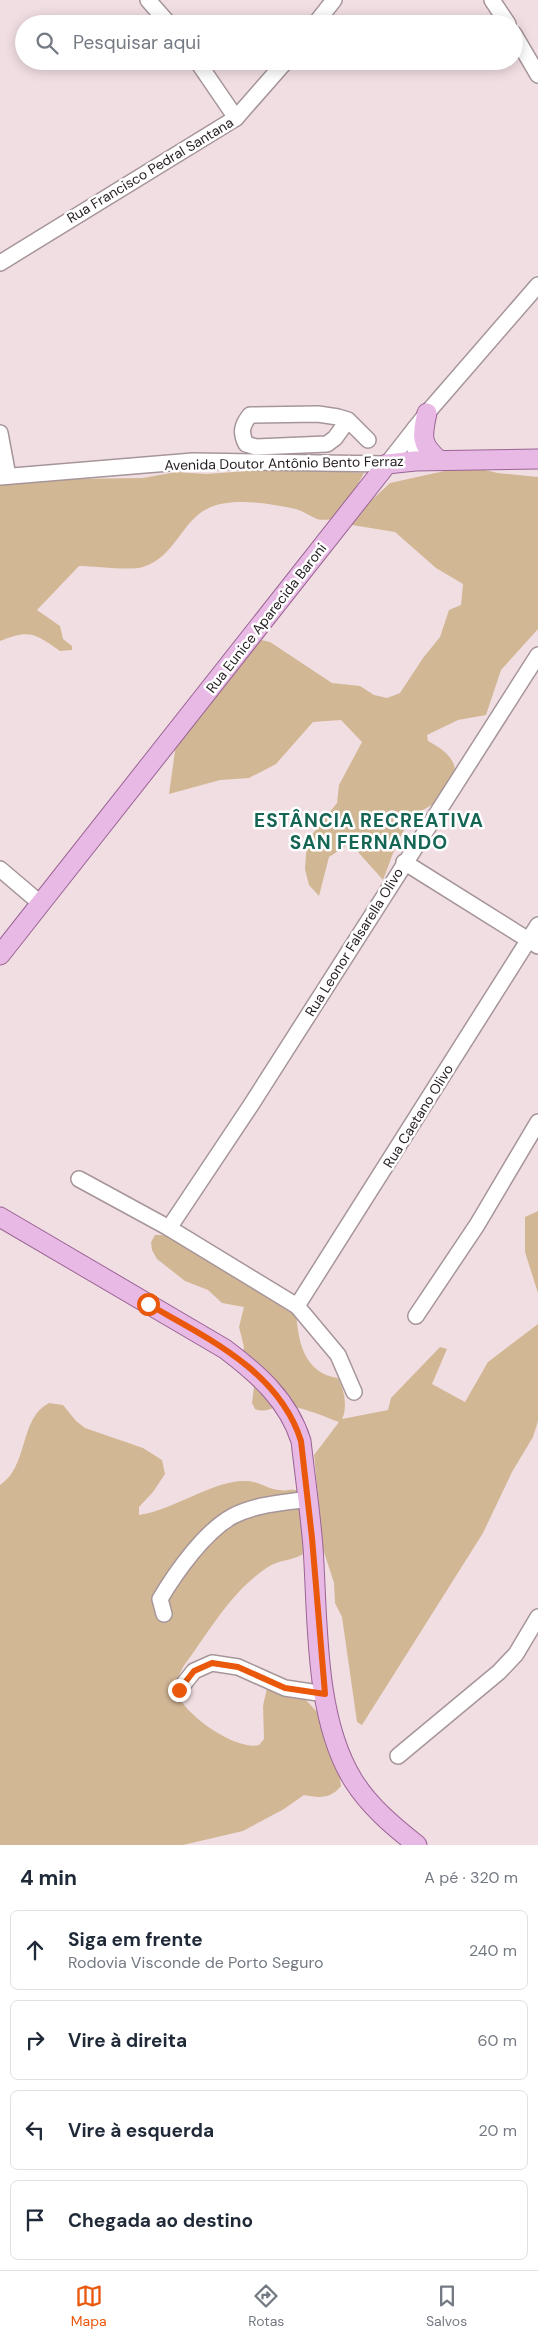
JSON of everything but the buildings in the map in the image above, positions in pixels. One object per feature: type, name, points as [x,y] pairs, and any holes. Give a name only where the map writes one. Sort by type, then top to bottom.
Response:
[{"type":"main road","points":[[427,413],[422,435],[429,452],[439,460]]},
{"type":"main road","name":"Avenida Doutor Antônio Bento Ferraz","points":[[388,464],[439,460],[538,459]]},
{"type":"main road","name":"Rua Eunice Aparecida Baroni","points":[[0,955],[388,464]]},
{"type":"main road","points":[[0,1218],[9,1227],[225,1349],[252,1369],[276,1394],[297,1428],[301,1441],[308,1498],[325,1694],[334,1739],[353,1780],[371,1804],[417,1845]]},
{"type":"street","points":[[148,0],[161,15]]},
{"type":"street","points":[[322,15],[334,0]]},
{"type":"street","points":[[492,0],[502,15]]},
{"type":"street","points":[[523,49],[538,75]]},
{"type":"street","points":[[203,70],[236,118]]},
{"type":"street","name":"Rua Francisco Pedral Santana","points":[[0,263],[236,118],[278,70]]},
{"type":"street","name":"Rua Eunice Aparecida Baroni","points":[[388,464],[414,428],[538,286]]},
{"type":"street","points":[[348,420],[336,438],[327,444],[256,447],[246,444],[243,438],[243,424],[250,415],[318,414],[348,420],[368,440]]},
{"type":"street","points":[[414,428],[414,461]]},
{"type":"street","points":[[0,433],[4,476]]},
{"type":"street","name":"Avenida Doutor Antônio Bento Ferraz","points":[[4,476],[193,461],[388,464]]},
{"type":"street","name":"Rua Leonor Falsarella Olivo","points":[[169,1228],[251,1105],[404,862],[538,655]]},
{"type":"street","points":[[404,862],[533,943]]},
{"type":"street","points":[[0,869],[40,903]]},
{"type":"street","name":"Rua Caetano Olivo","points":[[297,1306],[533,943],[538,925]]},
{"type":"street","points":[[416,1316],[477,1225],[538,1122]]},
{"type":"street","points":[[79,1179],[169,1228],[297,1306],[338,1355],[349,1375],[354,1392]]},
{"type":"street","points":[[164,1614],[160,1599],[186,1559],[232,1517],[260,1506],[308,1498]]},
{"type":"street","points":[[398,1756],[499,1672],[516,1654],[538,1617]]},
{"type":"street","points":[[179,1690],[194,1671],[212,1663],[238,1667],[285,1688],[325,1694]]},
{"type":"shaded area","points":[[0,463],[19,476],[74,479],[143,478],[176,472],[207,474],[283,468],[364,473],[339,518],[319,520],[296,509],[268,504],[239,502],[220,504],[207,509],[197,516],[165,553],[143,567],[79,566],[37,610],[60,626],[63,639],[72,646],[72,650],[60,651],[44,640],[32,635],[18,635],[0,641]]},
{"type":"shaded area","points":[[467,466],[498,473],[538,477],[538,629],[501,670],[486,715],[458,720],[427,735],[428,741],[446,753],[454,766],[455,774],[447,790],[438,800],[418,813],[408,824],[395,848],[383,880],[350,843],[329,857],[319,896],[309,885],[305,869],[307,841],[337,803],[339,785],[362,742],[341,720],[313,722],[276,764],[249,778],[220,780],[169,794],[176,744],[257,639],[270,642],[332,683],[360,686],[374,695],[387,698],[400,693],[423,658],[440,637],[449,610],[461,605],[463,584],[436,568],[395,532],[346,524],[390,483]]},
{"type":"shaded area","points":[[538,1211],[538,1293],[525,1252],[525,1217]]},
{"type":"shaded area","points":[[155,1235],[162,1235],[202,1247],[296,1311],[298,1333],[305,1354],[317,1370],[338,1378],[340,1382],[345,1404],[342,1419],[388,1410],[391,1398],[440,1347],[447,1349],[432,1384],[465,1402],[488,1362],[538,1324],[538,1421],[533,1437],[512,1472],[483,1533],[362,1725],[357,1722],[342,1617],[335,1603],[334,1583],[323,1549],[314,1455],[339,1422],[299,1408],[281,1406],[263,1410],[255,1409],[252,1403],[254,1387],[238,1372],[244,1347],[239,1327],[244,1307],[222,1303],[208,1290],[185,1281],[157,1259],[152,1250],[151,1242]]},
{"type":"shaded area","points":[[49,1403],[63,1405],[76,1421],[85,1428],[143,1448],[162,1460],[165,1474],[153,1492],[139,1507],[139,1515],[233,1482],[250,1481],[275,1489],[294,1490],[304,1494],[306,1552],[268,1567],[243,1588],[221,1613],[183,1667],[177,1680],[176,1689],[187,1709],[210,1728],[237,1742],[259,1745],[264,1739],[263,1706],[267,1688],[289,1682],[320,1715],[337,1756],[341,1786],[333,1793],[324,1797],[304,1795],[284,1809],[243,1831],[183,1845],[0,1845],[0,1485],[9,1477],[16,1466],[33,1419],[39,1410]]},
{"type":"district","name":"ESTÂNCIA RECREATIVA SAN FERNANDO","points":[[369,831]]},
{"type":"route","points":[[148,1304],[225,1349],[252,1369],[276,1394],[297,1428],[301,1441],[312,1538],[325,1694],[285,1688],[238,1667],[212,1663],[194,1671],[179,1690]]}]
